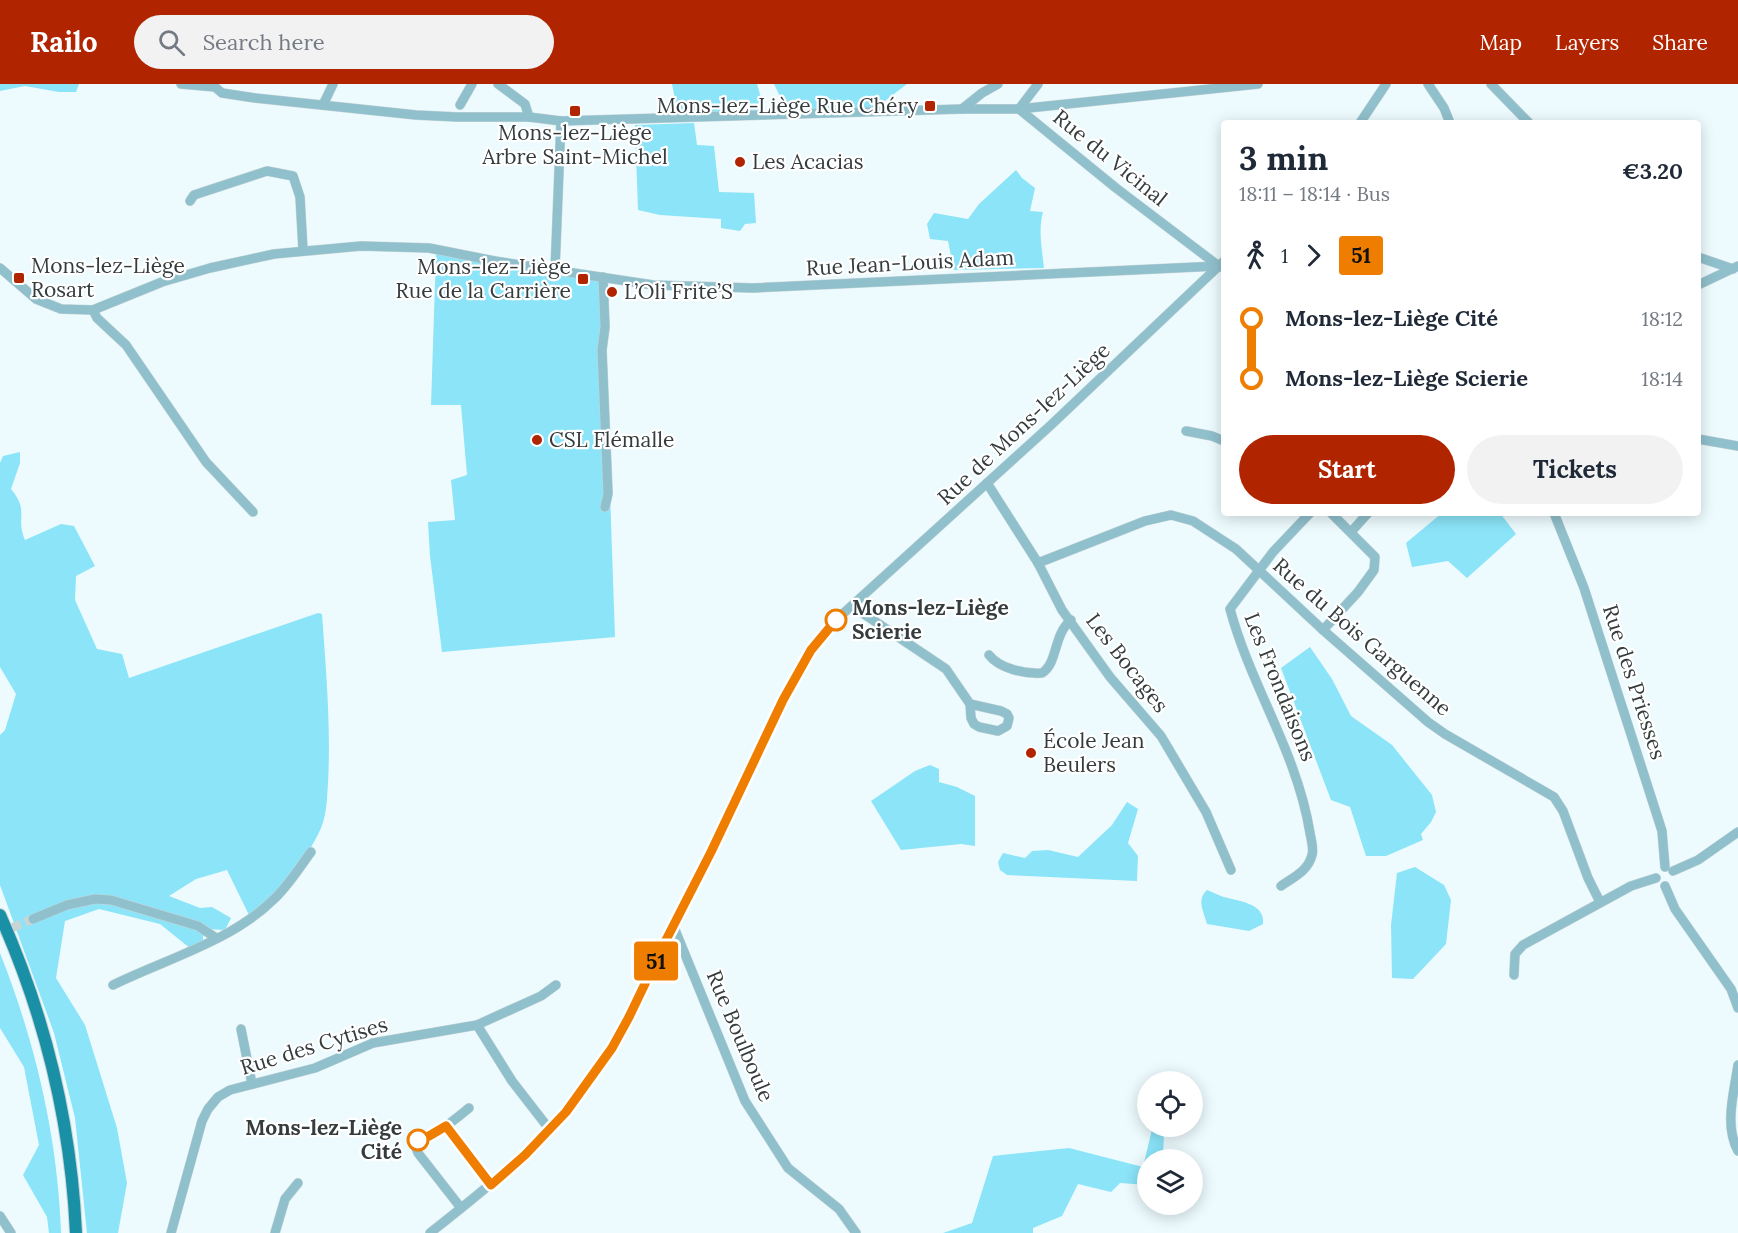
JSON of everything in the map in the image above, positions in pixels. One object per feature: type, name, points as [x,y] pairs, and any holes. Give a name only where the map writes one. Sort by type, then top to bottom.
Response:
[{"type":"main road","points":[[0,915],[17,953],[41,1024],[58,1090],[68,1144],[76,1233]]},
{"type":"street","points":[[181,84],[216,86],[222,93],[440,117],[529,117],[561,120],[1019,109],[1258,84]]},
{"type":"street","points":[[323,105],[333,84]]},
{"type":"street","points":[[460,105],[472,84]]},
{"type":"street","points":[[498,84],[525,104],[529,117]]},
{"type":"street","points":[[962,109],[998,84]]},
{"type":"street","points":[[1019,109],[1038,84]]},
{"type":"street","points":[[1362,120],[1386,84]]},
{"type":"street","points":[[1428,84],[1440,101],[1449,120]]},
{"type":"street","points":[[1491,84],[1526,120]]},
{"type":"street","name":"Rue du Vicinal","points":[[1019,109],[1116,188],[1221,264]]},
{"type":"street","points":[[555,270],[561,120]]},
{"type":"street","points":[[190,201],[194,195],[267,171],[293,176],[300,197],[303,250]]},
{"type":"street","name":"Rue Jean-Louis Adam","points":[[0,268],[36,299],[61,309],[93,310],[162,282],[201,271],[274,254],[361,246],[429,248],[653,285],[753,288],[1221,265]]},
{"type":"street","points":[[1701,258],[1736,269]]},
{"type":"street","name":"Rue de Mons-lez-Liège","points":[[430,1233],[491,1185],[550,1130],[573,1104],[619,1036],[711,852],[783,700],[811,650],[836,620],[1221,266]]},
{"type":"street","points":[[1701,284],[1736,269]]},
{"type":"street","points":[[603,277],[605,327],[602,350],[608,494],[605,507]]},
{"type":"street","points":[[93,310],[97,318],[126,345],[206,462],[253,512]]},
{"type":"street","points":[[1186,431],[1221,440]]},
{"type":"street","points":[[1701,440],[1738,446]]},
{"type":"street","name":"Les Bocages","points":[[987,483],[1038,563],[1062,610],[1110,677],[1161,736],[1206,812],[1231,870]]},
{"type":"street","name":"Rue du Bois Garguenne","points":[[1038,563],[1145,520],[1171,515],[1193,520],[1236,549],[1402,701],[1438,729],[1554,797],[1563,811],[1588,878],[1600,902]]},
{"type":"street","name":"Les Frondaisons","points":[[1281,886],[1305,871],[1313,853],[1307,812],[1293,763],[1247,659],[1230,609],[1258,570],[1307,516]]},
{"type":"street","points":[[1323,630],[1358,592],[1374,570],[1375,557],[1333,516]]},
{"type":"street","points":[[1350,532],[1365,516]]},
{"type":"street","name":"Rue des Priesses","points":[[1555,516],[1584,588],[1662,831],[1669,869]]},
{"type":"street","points":[[852,606],[946,669],[970,704]]},
{"type":"street","points":[[989,655],[995,662],[1004,666],[1042,673],[1049,667],[1058,637],[1071,620]]},
{"type":"street","points":[[1669,869],[1675,877],[1673,882],[1665,886],[1659,884],[1656,872],[1698,860],[1738,832]]},
{"type":"street","points":[[113,985],[204,945],[256,915],[274,900],[311,852]]},
{"type":"street","points":[[1515,975],[1515,954],[1523,945],[1631,886],[1656,878]]},
{"type":"street","points":[[1665,886],[1675,909],[1731,989],[1738,1008]]},
{"type":"street","points":[[33,919],[67,905],[95,899],[111,900],[198,926],[216,938]]},
{"type":"street","name":"Rue Boulboule","points":[[673,925],[745,1101],[788,1168],[838,1209],[856,1233]]},
{"type":"street","name":"Rue des Cytises","points":[[171,1233],[202,1121],[218,1097],[230,1090],[315,1068],[373,1043],[477,1025],[541,996],[556,985]]},
{"type":"street","points":[[477,1025],[512,1081],[550,1130]]},
{"type":"street","points":[[241,1029],[252,1084]]},
{"type":"street","points":[[1738,1065],[1730,1115],[1732,1140],[1738,1151]]},
{"type":"street","points":[[461,1208],[417,1153],[415,1145],[418,1140],[446,1126],[469,1108]]},
{"type":"street","points":[[446,1126],[491,1185]]},
{"type":"street","points":[[275,1233],[285,1199],[298,1183]]},
{"type":"street","points":[[0,1216],[11,1233]]},
{"type":"shaded area","points":[[0,84],[79,84],[76,92],[59,92],[25,86],[0,91]]},
{"type":"shaded area","points":[[672,84],[757,84],[765,111],[678,115]]},
{"type":"shaded area","points":[[774,84],[907,84],[877,107],[787,111]]},
{"type":"shaded area","points":[[694,123],[697,145],[714,146],[719,192],[754,193],[756,223],[745,224],[740,231],[721,228],[721,219],[660,215],[638,210],[635,125]]},
{"type":"shaded area","points":[[1016,170],[1035,188],[1030,211],[1043,212],[1041,247],[1044,268],[954,270],[948,241],[930,239],[927,224],[934,213],[968,219],[979,204]]},
{"type":"shaded area","name":"CSL Flémalle","points":[[436,254],[606,282],[605,348],[615,637],[442,652],[428,522],[455,520],[451,480],[467,475],[461,405],[431,405]]},
{"type":"shaded area","points":[[20,452],[20,463],[11,489],[20,503],[21,526],[25,540],[61,524],[74,526],[95,566],[76,576],[75,600],[97,649],[122,654],[129,678],[318,613],[322,614],[329,762],[326,806],[323,823],[315,841],[290,876],[249,915],[227,870],[196,879],[169,896],[200,908],[212,907],[231,918],[225,930],[206,929],[203,933],[203,943],[191,949],[160,924],[99,909],[65,921],[56,978],[85,1025],[117,1128],[127,1183],[118,1233],[87,1233],[75,1118],[54,1033],[0,885],[0,735],[5,730],[16,694],[0,667],[0,463],[3,456]]},
{"type":"shaded area","points":[[1438,516],[1502,516],[1516,534],[1467,578],[1448,561],[1412,567],[1406,543]]},
{"type":"shaded area","points":[[1310,647],[1332,679],[1351,716],[1392,745],[1432,795],[1436,812],[1421,834],[1423,840],[1386,856],[1366,856],[1350,807],[1331,800],[1281,668]]},
{"type":"shaded area","points":[[930,765],[939,769],[939,782],[957,787],[975,796],[975,846],[961,844],[901,850],[871,801],[915,771]]},
{"type":"shaded area","points":[[1127,802],[1138,809],[1128,843],[1138,856],[1137,881],[1007,875],[1000,870],[998,862],[1003,853],[1025,858],[1032,851],[1048,850],[1078,857],[1112,825]]},
{"type":"shaded area","points":[[1415,867],[1444,885],[1451,900],[1446,944],[1413,979],[1392,978],[1391,925],[1397,873]]},
{"type":"shaded area","points":[[1207,890],[1255,907],[1263,917],[1263,924],[1249,931],[1207,924],[1201,902]]},
{"type":"shaded area","points":[[0,953],[13,986],[34,1055],[50,1126],[61,1233],[49,1233],[47,1217],[23,1175],[39,1145],[24,1067],[0,1028]]},
{"type":"shaded area","points":[[1150,1137],[1164,1137],[1163,1149],[1147,1149]]},
{"type":"shaded area","points":[[1069,1148],[1137,1165],[1137,1184],[1120,1183],[1111,1192],[1078,1184],[1062,1216],[1033,1228],[1033,1233],[943,1233],[972,1223],[993,1156]]},
{"type":"tunnel","points":[[0,933],[33,919]]},
{"type":"bus line","name":"51","points":[[418,1140],[446,1126],[491,1185],[525,1155],[566,1112],[619,1036],[711,852],[783,700],[811,650],[836,620]]},
{"type":"place","name":"Mons-lez-Liège Rue Chéry","points":[[930,106]]},
{"type":"place","name":"Mons-lez-Liège Arbre Saint-Michel","points":[[575,111]]},
{"type":"place","name":"Les Acacias","points":[[740,162]]},
{"type":"place","name":"Mons-lez-Liège Rosart","points":[[19,278]]},
{"type":"place","name":"Mons-lez-Liège Rue de la Carrière","points":[[583,279]]},
{"type":"place","name":"L’Oli Frite’S","points":[[612,292]]},
{"type":"place","name":"CSL Flémalle","points":[[537,440]]},
{"type":"place","name":"Mons-lez-Liège Scierie","points":[[836,620]]},
{"type":"place","name":"École Jean Beulers","points":[[1031,753]]},
{"type":"place","name":"Mons-lez-Liège Cité","points":[[418,1140]]}]
